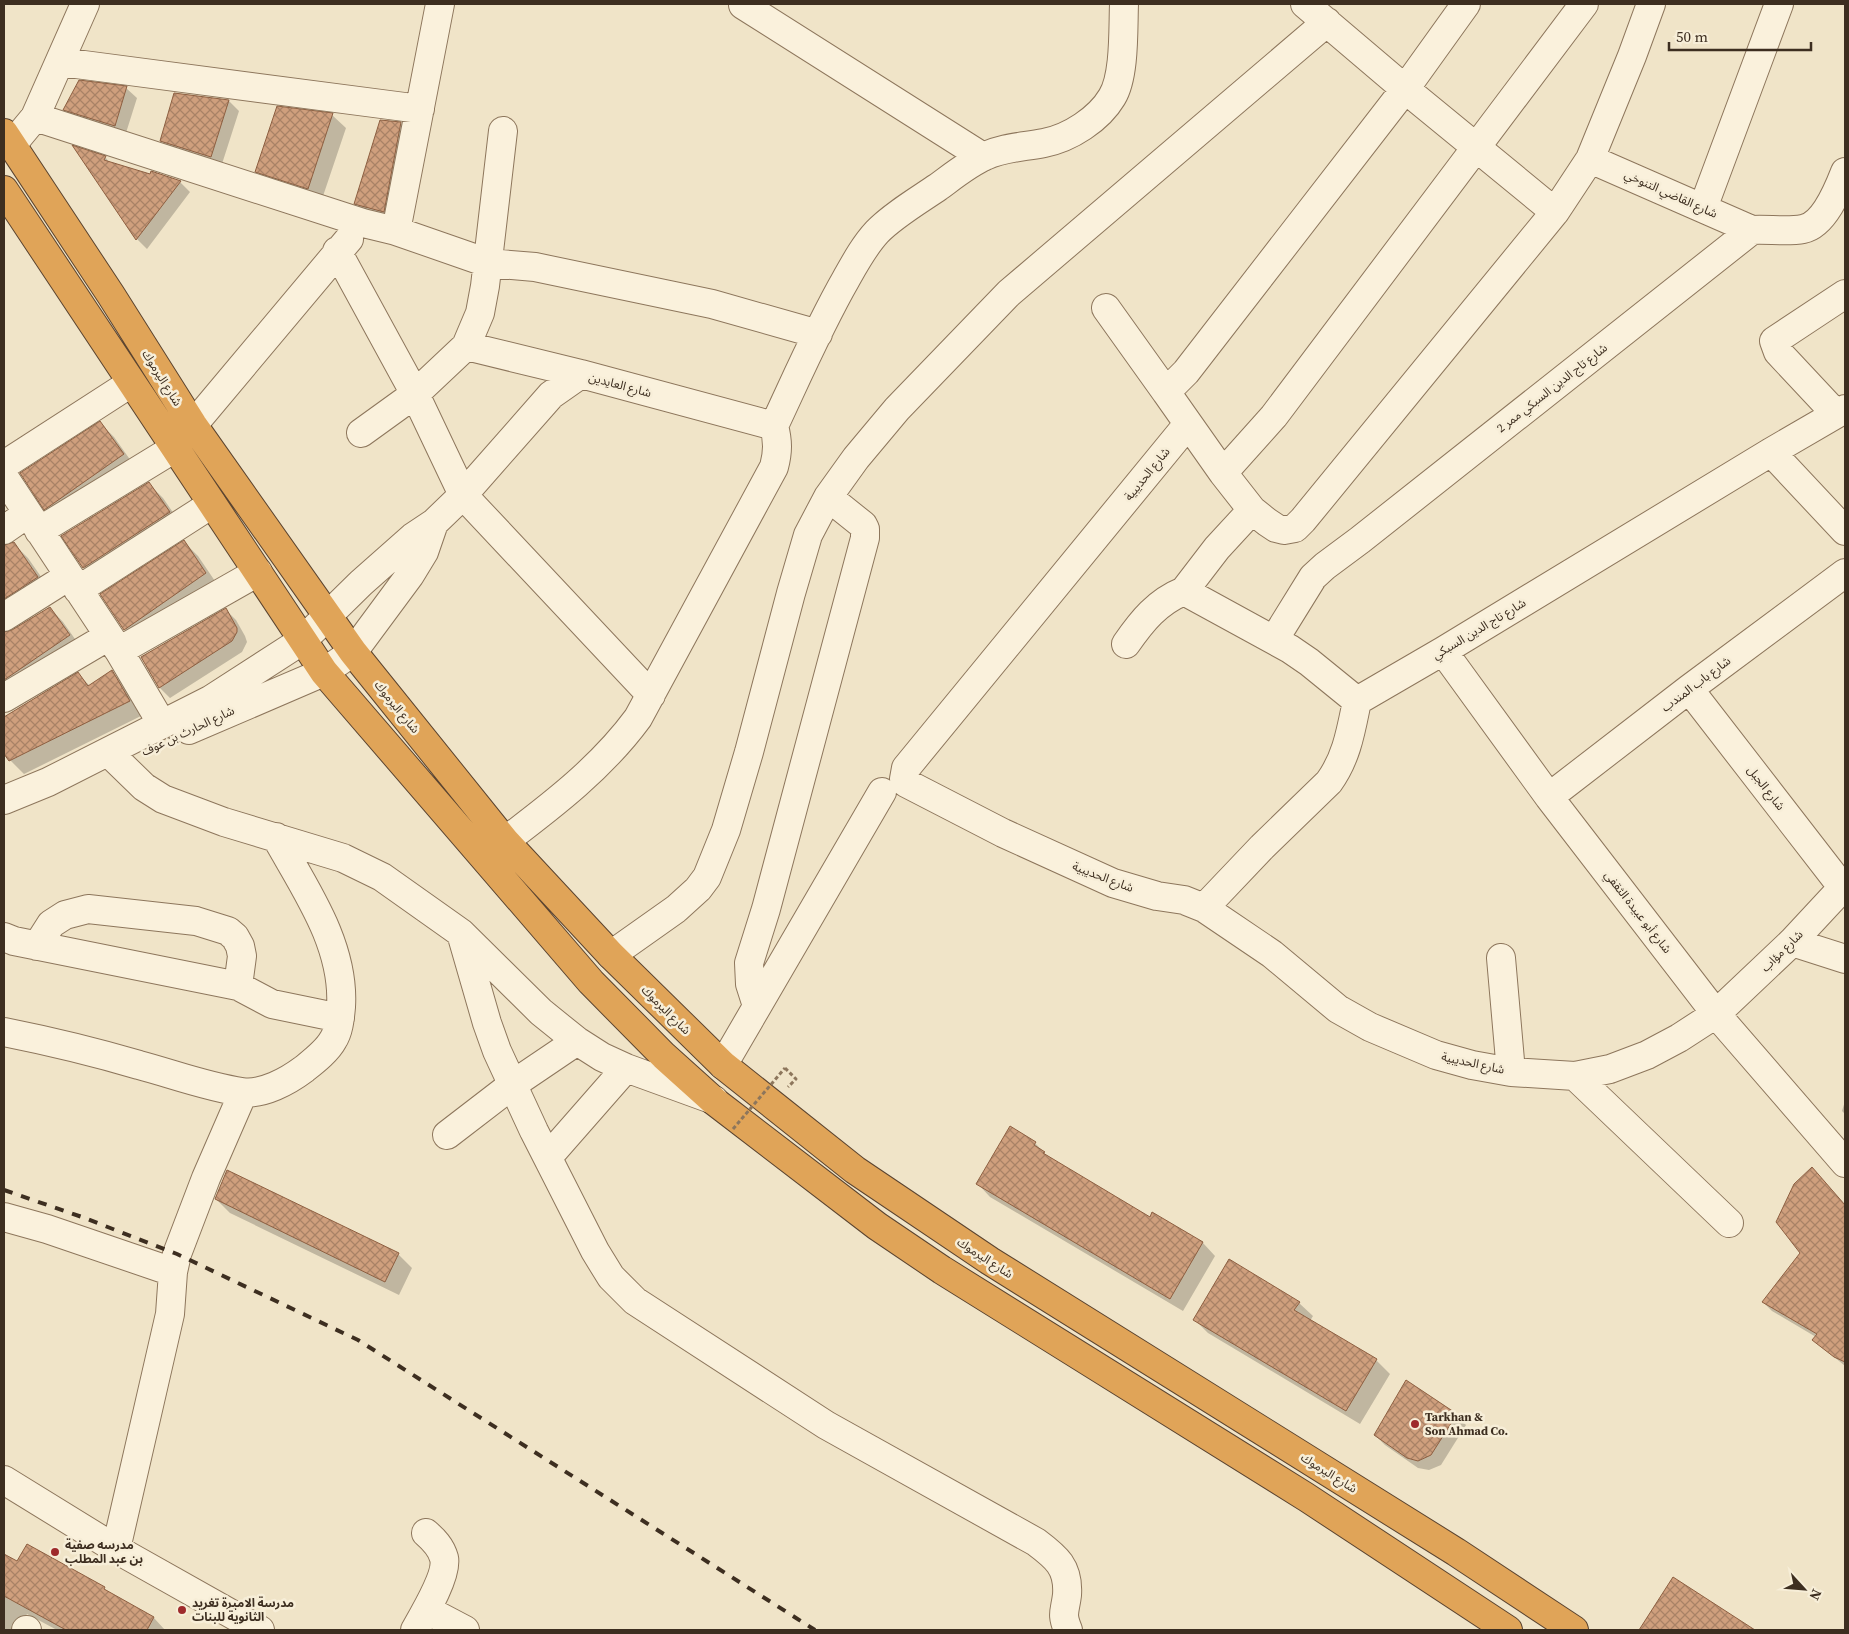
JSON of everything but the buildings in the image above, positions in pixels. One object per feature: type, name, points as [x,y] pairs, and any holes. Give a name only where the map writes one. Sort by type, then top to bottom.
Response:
[{"type":"highway","name":"شارع اليرموك","points":[[8,139],[112,296],[193,425],[334,609],[505,841],[567,909],[723,1066],[855,1170],[928,1221],[990,1262],[1456,1552],[1574,1630]]},
{"type":"highway","points":[[6,200],[175,448],[324,672],[591,982],[664,1056],[714,1101],[841,1199],[942,1270],[1306,1497],[1509,1630],[1530,1602]]},
{"type":"highway","points":[[664,1056],[690,1033]]},
{"type":"street","points":[[8,139],[35,117],[61,62],[84,4]]},
{"type":"street","points":[[396,231],[440,4]]},
{"type":"street","points":[[505,841],[548,809],[602,762],[622,741],[638,718],[774,467],[778,453],[778,440],[774,426],[818,334],[856,261],[878,231],[912,204],[983,157],[1010,148],[1047,142],[1070,134],[1090,121],[1104,108],[1113,96],[1121,62],[1124,4]]},
{"type":"street","points":[[1305,4],[1555,212]]},
{"type":"street","points":[[1166,392],[1186,372],[1405,89],[1466,4]]},
{"type":"street","points":[[1223,473],[1274,416],[1584,4]]},
{"type":"street","points":[[1106,308],[1223,473],[1252,510],[1276,528],[1284,530],[1295,528],[1555,212],[1590,159],[1651,4]]},
{"type":"street","points":[[1703,208],[1779,4]]},
{"type":"street","points":[[743,5],[983,157]]},
{"type":"street","points":[[611,954],[654,925],[698,889],[713,864],[726,830],[747,761],[808,535],[828,497],[856,458],[897,409],[1010,293],[1327,22]]},
{"type":"street","points":[[61,62],[420,109]]},
{"type":"street","points":[[35,117],[396,231],[488,263],[535,266],[702,302],[818,334]]},
{"type":"street","points":[[361,433],[415,394],[466,346],[480,313],[485,286],[503,132]]},
{"type":"street","name":"شارع القاضي التنوخي","points":[[1590,159],[1752,230]]},
{"type":"street","points":[[1752,230],[1801,230],[1810,227],[1834,199],[1845,172]]},
{"type":"street","points":[[193,425],[363,222]]},
{"type":"street","name":"شارع تاج الدين السبكي ممر 2","points":[[1274,640],[1313,577],[1325,566],[1752,230]]},
{"type":"street","points":[[337,251],[415,394],[463,495],[651,695]]},
{"type":"street","points":[[1840,411],[1778,352],[1774,341],[1845,294]]},
{"type":"street","points":[[466,346],[580,374]]},
{"type":"street","name":"شارع العايدين","points":[[334,609],[413,538],[434,523],[463,495],[551,395],[580,374],[774,426]]},
{"type":"street","points":[[4,465],[131,383]]},
{"type":"street","name":"شارع تاج الدين السبكي","points":[[1357,701],[1840,411]]},
{"type":"street","name":"شارع الحديبية","points":[[1188,424],[906,768],[904,779],[906,783],[1003,833],[1113,883],[1157,896],[1184,900],[1204,908],[1272,954],[1338,1009],[1370,1027],[1436,1055],[1472,1065],[1511,1072],[1576,1076],[1610,1069],[1647,1055],[1679,1038],[1716,1014]]},
{"type":"street","points":[[4,530],[33,522],[175,448]]},
{"type":"street","points":[[1771,452],[1845,531]]},
{"type":"street","points":[[4,478],[114,643],[162,724]]},
{"type":"street","points":[[757,1006],[750,984],[749,963],[766,909],[865,538],[863,525],[828,497]]},
{"type":"street","points":[[4,617],[74,583],[212,504]]},
{"type":"street","points":[[1126,644],[1154,609],[1166,599],[1184,591],[1217,548],[1252,510]]},
{"type":"street","name":"شارع العايدين","points":[[359,645],[415,567],[424,552],[434,523]]},
{"type":"street","points":[[4,698],[258,572]]},
{"type":"street","name":"شارع باب المندب","points":[[1549,797],[1689,689],[1845,573]]},
{"type":"street","points":[[1184,591],[1274,640],[1309,662],[1357,701],[1349,742],[1338,770],[1329,782],[1262,847],[1204,908]]},
{"type":"street","name":"شارع الحارث بن عوف","points":[[4,815],[64,791],[162,724],[210,700],[302,640],[334,609]]},
{"type":"street","name":"شارع الحارث بن عوف","points":[[4,800],[229,712],[324,672],[359,645]]},
{"type":"street","name":"شارع أبو عبيدة الثقفي","points":[[1443,651],[1549,797],[1716,1014],[1845,1163]]},
{"type":"street","name":"شارع الجبل","points":[[1689,689],[1844,886]]},
{"type":"street","points":[[114,757],[144,787],[163,799],[224,822],[342,858],[382,876],[462,933],[541,1012],[577,1041],[602,1057],[626,1068],[714,1101]]},
{"type":"street","points":[[723,1066],[882,792]]},
{"type":"street","points":[[4,1032],[107,1055],[205,1084],[243,1093],[263,1090],[297,1074],[316,1060],[334,1040],[340,1018],[342,992],[338,966],[327,932],[276,837]]},
{"type":"street","name":"شارع مؤاب","points":[[1716,1014],[1792,942],[1844,886]]},
{"type":"street","points":[[37,946],[51,924],[65,916],[88,909],[196,921],[228,931],[235,937],[240,946],[242,956],[238,986]]},
{"type":"street","points":[[462,933],[487,1023],[512,1085],[534,1131],[611,1277],[635,1301],[826,1425],[1036,1542],[1058,1559],[1065,1575],[1067,1594],[1063,1614],[1068,1630]]},
{"type":"street","points":[[4,938],[238,986],[272,1004],[340,1018]]},
{"type":"street","points":[[1792,942],[1845,959]]},
{"type":"street","points":[[1502,958],[1511,1072]]},
{"type":"street","points":[[447,1135],[512,1085],[577,1041]]},
{"type":"street","points":[[548,1157],[626,1068]]},
{"type":"street","points":[[1576,1076],[1729,1223]]},
{"type":"street","points":[[116,1549],[170,1314],[173,1272],[177,1254],[243,1093]]},
{"type":"street","points":[[1808,1119],[1845,1130]]},
{"type":"street","points":[[4,1217],[47,1229],[173,1272]]},
{"type":"street","points":[[4,1480],[116,1549],[260,1630]]},
{"type":"street","points":[[426,1533],[438,1545],[445,1560],[440,1583],[421,1620],[465,1630]]},
{"type":"path","points":[[733,1129],[785,1068],[796,1079]]},
{"type":"railway","points":[[4,1190],[82,1217],[177,1254],[358,1340],[815,1630]]},
{"type":"place","name":"Tarkhan & Son Ahmad Co.","points":[[1415,1424]]},
{"type":"place","name":"مدرسه صفية بن عبد المطلب","points":[[55,1552]]},
{"type":"place","name":"مدرسة الاميرة تغريد الثانوية للبنات","points":[[182,1610]]}]
